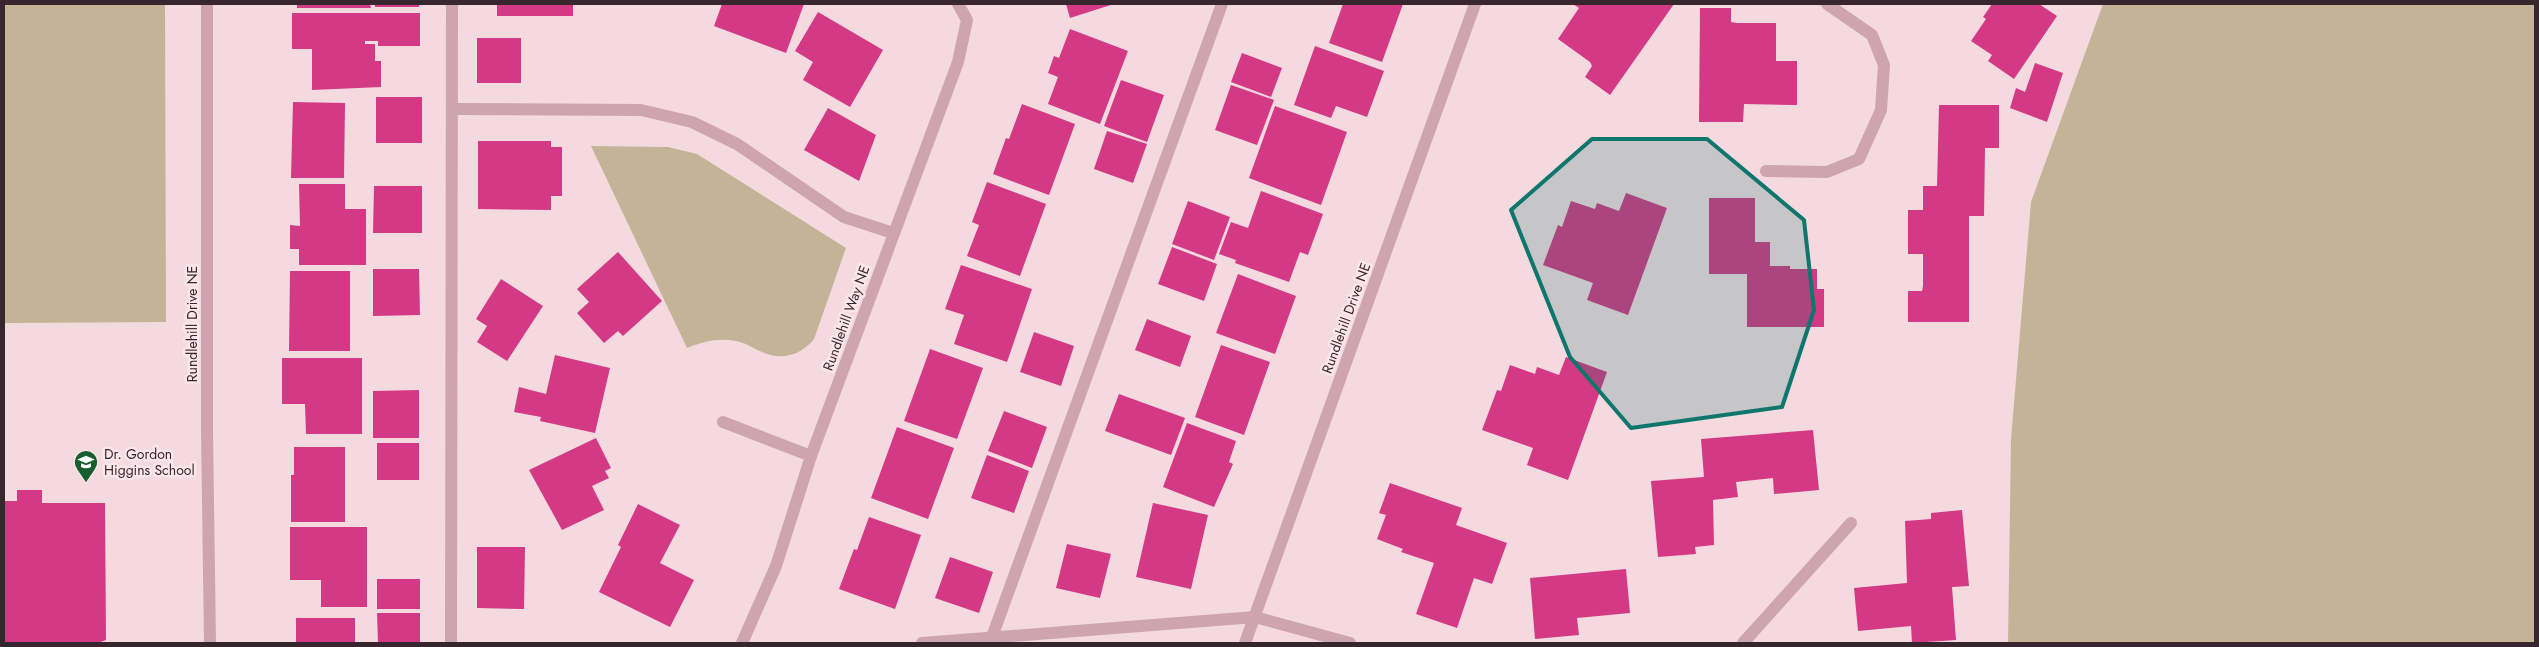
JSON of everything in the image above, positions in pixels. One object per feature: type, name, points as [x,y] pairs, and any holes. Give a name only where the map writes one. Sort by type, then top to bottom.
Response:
[{"type":"street","name":"Rundlehill Drive NE","points":[[207,4],[207,431],[210,643]]},
{"type":"street","points":[[451,643],[452,4]]},
{"type":"street","name":"Rundlehill Way NE","points":[[742,643],[776,566],[811,456],[958,62],[967,20],[958,4]]},
{"type":"street","points":[[992,636],[1222,4]]},
{"type":"street","name":"Rundlehill Drive NE","points":[[1245,643],[1475,4]]},
{"type":"street","points":[[1766,171],[1827,172],[1859,159],[1881,110],[1884,65],[1872,35],[1827,4]]},
{"type":"street","points":[[452,109],[641,110],[692,122],[736,144],[844,216],[893,233]]},
{"type":"street","points":[[724,422],[811,456]]},
{"type":"street","points":[[1743,643],[1851,523]]},
{"type":"street","points":[[922,643],[992,636],[1255,617],[1350,643]]},
{"type":"highlighted area","points":[[1592,139],[1707,139],[1804,220],[1814,310],[1782,407],[1631,428],[1570,357],[1511,210]]},
{"type":"shaded area","points":[[4,4],[165,4],[166,322],[4,323]]},
{"type":"shaded area","points":[[2103,4],[2535,4],[2535,643],[2008,643],[2011,439],[2031,202]]},
{"type":"shaded area","points":[[591,146],[668,147],[697,154],[846,248],[814,339],[809,345],[797,353],[784,356],[769,355],[743,343],[727,340],[700,343],[687,348]]},
{"type":"building","points":[[297,4],[370,4],[371,8],[297,8]]},
{"type":"building","points":[[375,4],[419,4],[419,7],[375,7]]},
{"type":"building","points":[[497,4],[573,4],[573,16],[497,16]]},
{"type":"building","points":[[722,4],[804,4],[786,53],[714,26]]},
{"type":"building","points":[[1066,4],[1114,4],[1070,18]]},
{"type":"building","points":[[1343,4],[1403,4],[1382,62],[1329,43]]},
{"type":"building","points":[[1573,4],[1674,4],[1610,95],[1585,77],[1592,66],[1590,62],[1558,39],[1579,8]]},
{"type":"building","points":[[1992,4],[2039,4],[2057,16],[2014,79],[1988,61],[1992,55],[1971,41],[1986,19],[1983,17]]},
{"type":"building","points":[[1700,8],[1731,8],[1731,22],[1776,23],[1776,61],[1797,61],[1797,105],[1744,104],[1743,122],[1699,122]]},
{"type":"building","points":[[818,12],[883,50],[850,107],[803,80],[813,62],[795,51]]},
{"type":"building","points":[[292,13],[420,13],[420,46],[378,46],[378,41],[365,41],[365,44],[375,44],[375,61],[381,61],[381,87],[312,90],[312,49],[292,49]]},
{"type":"building","points":[[1070,29],[1128,51],[1100,124],[1048,104],[1058,77],[1048,73],[1054,56],[1059,58]]},
{"type":"building","points":[[477,38],[521,38],[521,83],[477,83]]},
{"type":"building","points":[[1315,46],[1384,71],[1367,117],[1336,106],[1331,118],[1294,105]]},
{"type":"building","points":[[1242,53],[1282,68],[1271,97],[1231,82]]},
{"type":"building","points":[[2035,63],[2063,73],[2047,122],[2010,108],[2016,88],[2025,92]]},
{"type":"building","points":[[1121,80],[1164,95],[1147,142],[1104,126]]},
{"type":"building","points":[[1231,85],[1274,100],[1257,145],[1215,130]]},
{"type":"building","points":[[376,97],[422,97],[422,143],[376,143]]},
{"type":"building","points":[[293,102],[345,103],[344,178],[291,178]]},
{"type":"building","points":[[1022,104],[1075,124],[1049,195],[993,174],[1006,138],[1009,139]]},
{"type":"building","points":[[1939,105],[1999,105],[1999,148],[1985,148],[1984,216],[1969,216],[1969,322],[1908,322],[1908,291],[1922,291],[1923,254],[1908,254],[1908,210],[1923,210],[1923,186],[1937,186]]},
{"type":"building","points":[[1275,106],[1347,132],[1321,205],[1249,178]]},
{"type":"building","points":[[828,108],[876,135],[859,181],[804,150]]},
{"type":"building","points":[[1107,131],[1147,144],[1133,183],[1094,169]]},
{"type":"building","points":[[478,141],[551,141],[551,147],[562,147],[562,196],[551,196],[551,210],[478,209]]},
{"type":"building","points":[[987,182],[1046,204],[1020,276],[967,256],[979,225],[972,222]]},
{"type":"building","points":[[299,184],[345,184],[345,209],[366,209],[366,265],[299,265],[299,249],[290,249],[290,225],[300,226]]},
{"type":"building","points":[[374,186],[422,186],[422,233],[373,233]]},
{"type":"building","points":[[1261,191],[1323,214],[1308,255],[1300,252],[1289,282],[1235,263],[1236,260],[1219,254],[1231,222],[1248,228]]},
{"type":"building","points":[[1626,193],[1667,208],[1628,315],[1587,300],[1593,283],[1543,265],[1558,225],[1562,227],[1571,201],[1595,209],[1597,203],[1619,211]]},
{"type":"building","points":[[1709,198],[1755,198],[1755,242],[1770,242],[1770,266],[1790,266],[1790,269],[1817,269],[1817,289],[1824,289],[1824,327],[1747,327],[1747,274],[1709,274]]},
{"type":"building","points":[[1188,201],[1230,217],[1214,260],[1172,244]]},
{"type":"building","points":[[1172,247],[1217,264],[1204,301],[1158,284]]},
{"type":"building","points":[[618,252],[662,301],[623,336],[618,331],[604,343],[577,313],[589,302],[577,289]]},
{"type":"building","points":[[961,265],[1032,289],[1007,362],[954,344],[964,315],[945,309]]},
{"type":"building","points":[[373,269],[419,269],[420,315],[373,316]]},
{"type":"building","points":[[290,271],[350,271],[350,351],[289,351]]},
{"type":"building","points":[[1238,274],[1296,296],[1275,354],[1216,333]]},
{"type":"building","points":[[501,279],[543,306],[507,361],[477,342],[487,326],[476,319]]},
{"type":"building","points":[[1147,319],[1191,336],[1180,367],[1135,350]]},
{"type":"building","points":[[1034,332],[1074,346],[1061,386],[1020,372]]},
{"type":"building","points":[[1221,345],[1270,362],[1244,435],[1195,417]]},
{"type":"building","points":[[930,349],[983,368],[957,439],[904,421]]},
{"type":"building","points":[[555,355],[610,368],[595,433],[540,421],[541,417],[514,412],[519,387],[546,394]]},
{"type":"building","points":[[1566,357],[1607,372],[1568,480],[1527,465],[1533,448],[1482,430],[1497,390],[1501,391],[1510,365],[1535,374],[1537,367],[1559,375]]},
{"type":"building","points":[[282,358],[362,358],[362,434],[306,434],[305,404],[282,404]]},
{"type":"building","points":[[419,390],[419,438],[373,438],[373,391]]},
{"type":"building","points":[[1119,394],[1185,418],[1171,455],[1105,431]]},
{"type":"building","points":[[1004,411],[1047,427],[1032,468],[988,451]]},
{"type":"building","points":[[1187,423],[1236,441],[1229,462],[1233,464],[1214,507],[1163,487]]},
{"type":"building","points":[[897,427],[954,448],[928,519],[871,498]]},
{"type":"building","points":[[1813,430],[1819,490],[1774,494],[1773,478],[1736,482],[1738,497],[1713,500],[1714,545],[1695,547],[1696,554],[1658,557],[1651,481],[1704,477],[1701,439]]},
{"type":"building","points":[[596,438],[611,468],[605,471],[609,478],[592,486],[604,510],[562,530],[529,470]]},
{"type":"building","points":[[377,443],[419,443],[419,480],[377,480]]},
{"type":"building","points":[[294,447],[345,447],[345,522],[291,522],[291,475],[294,475]]},
{"type":"building","points":[[987,455],[1029,471],[1014,513],[971,498]]},
{"type":"building","points":[[1390,483],[1462,508],[1456,525],[1507,543],[1492,584],[1474,578],[1457,628],[1416,614],[1434,563],[1401,552],[1403,549],[1377,539],[1386,515],[1379,513]]},
{"type":"building","points":[[17,490],[42,490],[42,503],[105,503],[106,640],[98,643],[4,643],[4,501],[17,501]]},
{"type":"building","points":[[1153,503],[1208,515],[1191,589],[1136,577]]},
{"type":"building","points":[[638,504],[680,525],[660,563],[694,580],[670,627],[599,592],[621,547],[618,545]]},
{"type":"building","points":[[1962,510],[1969,586],[1952,587],[1956,640],[1912,643],[1911,626],[1858,631],[1854,588],[1907,583],[1905,521],[1931,519],[1931,513]]},
{"type":"building","points":[[869,517],[921,535],[895,609],[839,589],[854,549],[857,550]]},
{"type":"building","points":[[290,527],[367,527],[367,607],[321,607],[321,580],[290,580]]},
{"type":"building","points":[[1067,544],[1111,554],[1100,598],[1056,588]]},
{"type":"building","points":[[477,547],[525,547],[524,609],[477,608]]},
{"type":"building","points":[[950,557],[993,572],[979,613],[935,598]]},
{"type":"building","points":[[1626,569],[1630,613],[1577,618],[1579,635],[1535,639],[1530,578]]},
{"type":"building","points":[[377,579],[420,579],[420,609],[377,609]]},
{"type":"building","points":[[377,613],[420,613],[420,643],[378,643]]},
{"type":"building","points":[[296,618],[355,618],[355,643],[296,643]]},
{"type":"place","name":"Dr. Gordon Higgins School","points":[[86,483]]}]
